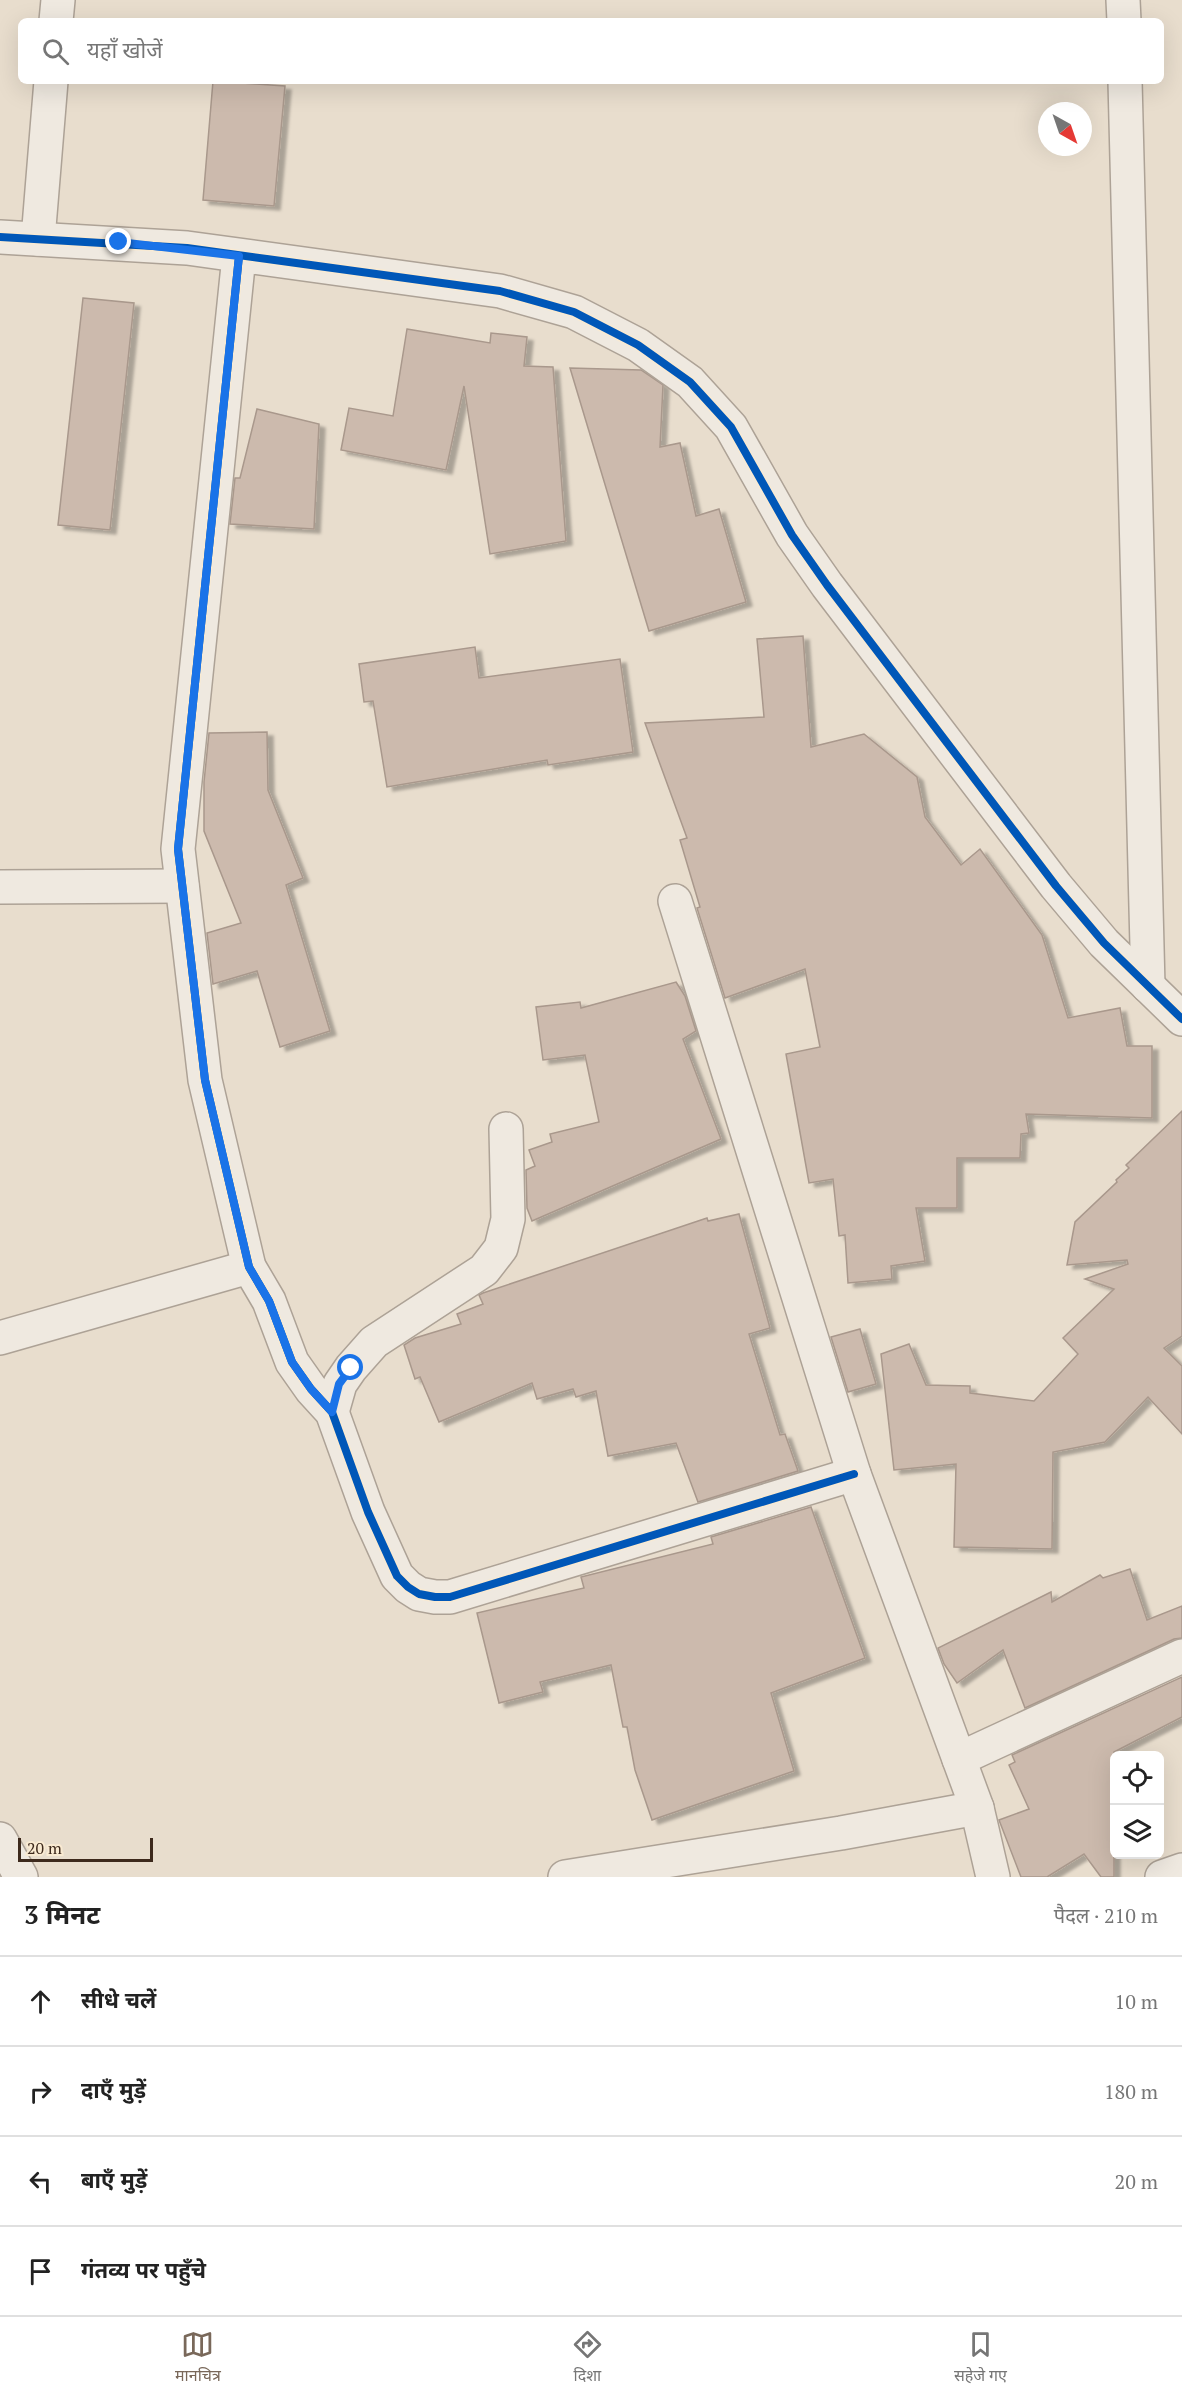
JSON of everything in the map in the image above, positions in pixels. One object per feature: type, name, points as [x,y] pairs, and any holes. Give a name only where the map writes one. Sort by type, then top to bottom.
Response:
[{"type":"street","points":[[56,18],[58,0]]},
{"type":"street","points":[[1123,0],[1124,18]]},
{"type":"street","points":[[38,239],[51,84]]},
{"type":"street","points":[[1125,84],[1148,986]]},
{"type":"street","points":[[0,237],[131,243],[500,291],[574,312],[638,345],[690,382],[731,427],[792,536],[1056,886],[1104,943],[1182,1019]]},
{"type":"street","points":[[239,256],[178,849],[205,1080],[249,1267],[265,1294],[292,1362],[311,1389],[332,1412],[368,1512],[397,1576],[419,1594],[450,1597],[855,1474]]},
{"type":"street","points":[[0,887],[182,886]]},
{"type":"street","points":[[675,901],[855,1474],[977,1808],[993,1877]]},
{"type":"street","points":[[332,1412],[339,1384],[374,1342],[484,1270],[501,1248],[508,1219],[506,1129]]},
{"type":"street","points":[[0,1338],[249,1267]]},
{"type":"street","points":[[959,1759],[1182,1656]]},
{"type":"street","points":[[565,1877],[829,1835],[977,1808]]},
{"type":"street","points":[[0,1839],[21,1877]]},
{"type":"street","points":[[1162,1877],[1182,1870]]},
{"type":"building","points":[[213,84],[285,86],[274,206],[203,200]]},
{"type":"building","points":[[83,298],[134,303],[110,530],[58,525]]},
{"type":"building","points":[[407,329],[490,343],[491,333],[527,337],[524,366],[553,367],[566,541],[490,554],[464,386],[446,470],[341,450],[349,408],[393,416]]},
{"type":"building","points":[[570,368],[641,370],[663,385],[660,447],[680,443],[696,516],[719,509],[746,602],[649,631]]},
{"type":"building","points":[[257,409],[319,424],[314,529],[230,524],[235,478],[240,478]]},
{"type":"building","points":[[803,636],[811,747],[864,734],[917,777],[925,817],[961,865],[980,849],[1042,935],[1068,1018],[1120,1008],[1127,1046],[1152,1046],[1152,1118],[1026,1114],[1029,1133],[1021,1134],[1020,1158],[957,1158],[957,1208],[916,1208],[925,1261],[891,1266],[892,1279],[848,1283],[845,1235],[839,1236],[833,1179],[809,1183],[786,1054],[820,1047],[805,969],[725,998],[697,908],[700,907],[680,840],[687,838],[645,723],[764,717],[757,639]]},
{"type":"building","points":[[475,647],[479,678],[620,659],[633,752],[548,765],[547,760],[387,787],[373,701],[364,702],[359,664]]},
{"type":"building","points":[[267,732],[268,790],[303,878],[286,885],[330,1031],[280,1047],[257,971],[213,984],[207,933],[241,923],[204,831],[204,782],[209,733]]},
{"type":"building","points":[[676,982],[685,996],[696,1031],[683,1039],[721,1139],[532,1221],[527,1208],[526,1170],[535,1166],[529,1150],[552,1142],[550,1134],[599,1122],[585,1055],[543,1060],[536,1007],[580,1002],[581,1008]]},
{"type":"building","points":[[1182,1111],[1182,1336],[1164,1348],[1182,1366],[1182,1434],[1148,1397],[1105,1442],[1053,1452],[1052,1549],[954,1547],[956,1464],[894,1470],[881,1354],[909,1344],[926,1385],[970,1386],[970,1393],[1034,1401],[1078,1354],[1063,1338],[1114,1289],[1085,1279],[1128,1264],[1127,1260],[1067,1265],[1075,1222],[1117,1182],[1116,1180],[1129,1168],[1126,1165]]},
{"type":"building","points":[[739,1214],[770,1328],[749,1334],[780,1435],[785,1434],[798,1471],[698,1502],[676,1443],[608,1456],[596,1391],[576,1397],[573,1389],[537,1399],[532,1383],[439,1422],[420,1377],[415,1379],[404,1345],[415,1338],[461,1324],[457,1314],[483,1304],[479,1295],[483,1293],[707,1218],[708,1221]]},
{"type":"building","points":[[860,1329],[876,1384],[848,1392],[831,1337]]},
{"type":"building","points":[[811,1507],[865,1658],[771,1693],[794,1771],[652,1820],[635,1770],[627,1727],[623,1727],[611,1665],[540,1682],[543,1692],[499,1703],[477,1613],[584,1588],[581,1577],[713,1544],[711,1537]]},
{"type":"building","points":[[1130,1569],[1147,1620],[1182,1606],[1182,1638],[1174,1639],[1025,1708],[1003,1650],[957,1683],[944,1664],[938,1648],[1051,1592],[1052,1602],[1100,1575],[1103,1578]]},
{"type":"building","points":[[1182,1677],[1182,1717],[1116,1751],[1110,1751],[1110,1859],[1114,1859],[1114,1877],[1101,1877],[1084,1854],[1047,1877],[1021,1877],[999,1820],[1029,1809],[1009,1765],[1015,1762],[1012,1755]]},
{"type":"cycle path","points":[[0,237],[187,248],[500,291],[574,312],[638,345],[690,382],[731,427],[792,535],[827,585],[1056,886],[1104,943],[1182,1019]]},
{"type":"cycle path","points":[[239,256],[178,849],[205,1080],[249,1267],[269,1301],[292,1362],[311,1389],[332,1412],[368,1512],[397,1576],[419,1594],[450,1597],[854,1474]]},
{"type":"route","points":[[119,242],[187,248],[239,256],[178,849],[205,1080],[249,1267],[269,1301],[292,1362],[311,1389],[332,1412],[339,1384],[351,1368]]}]
